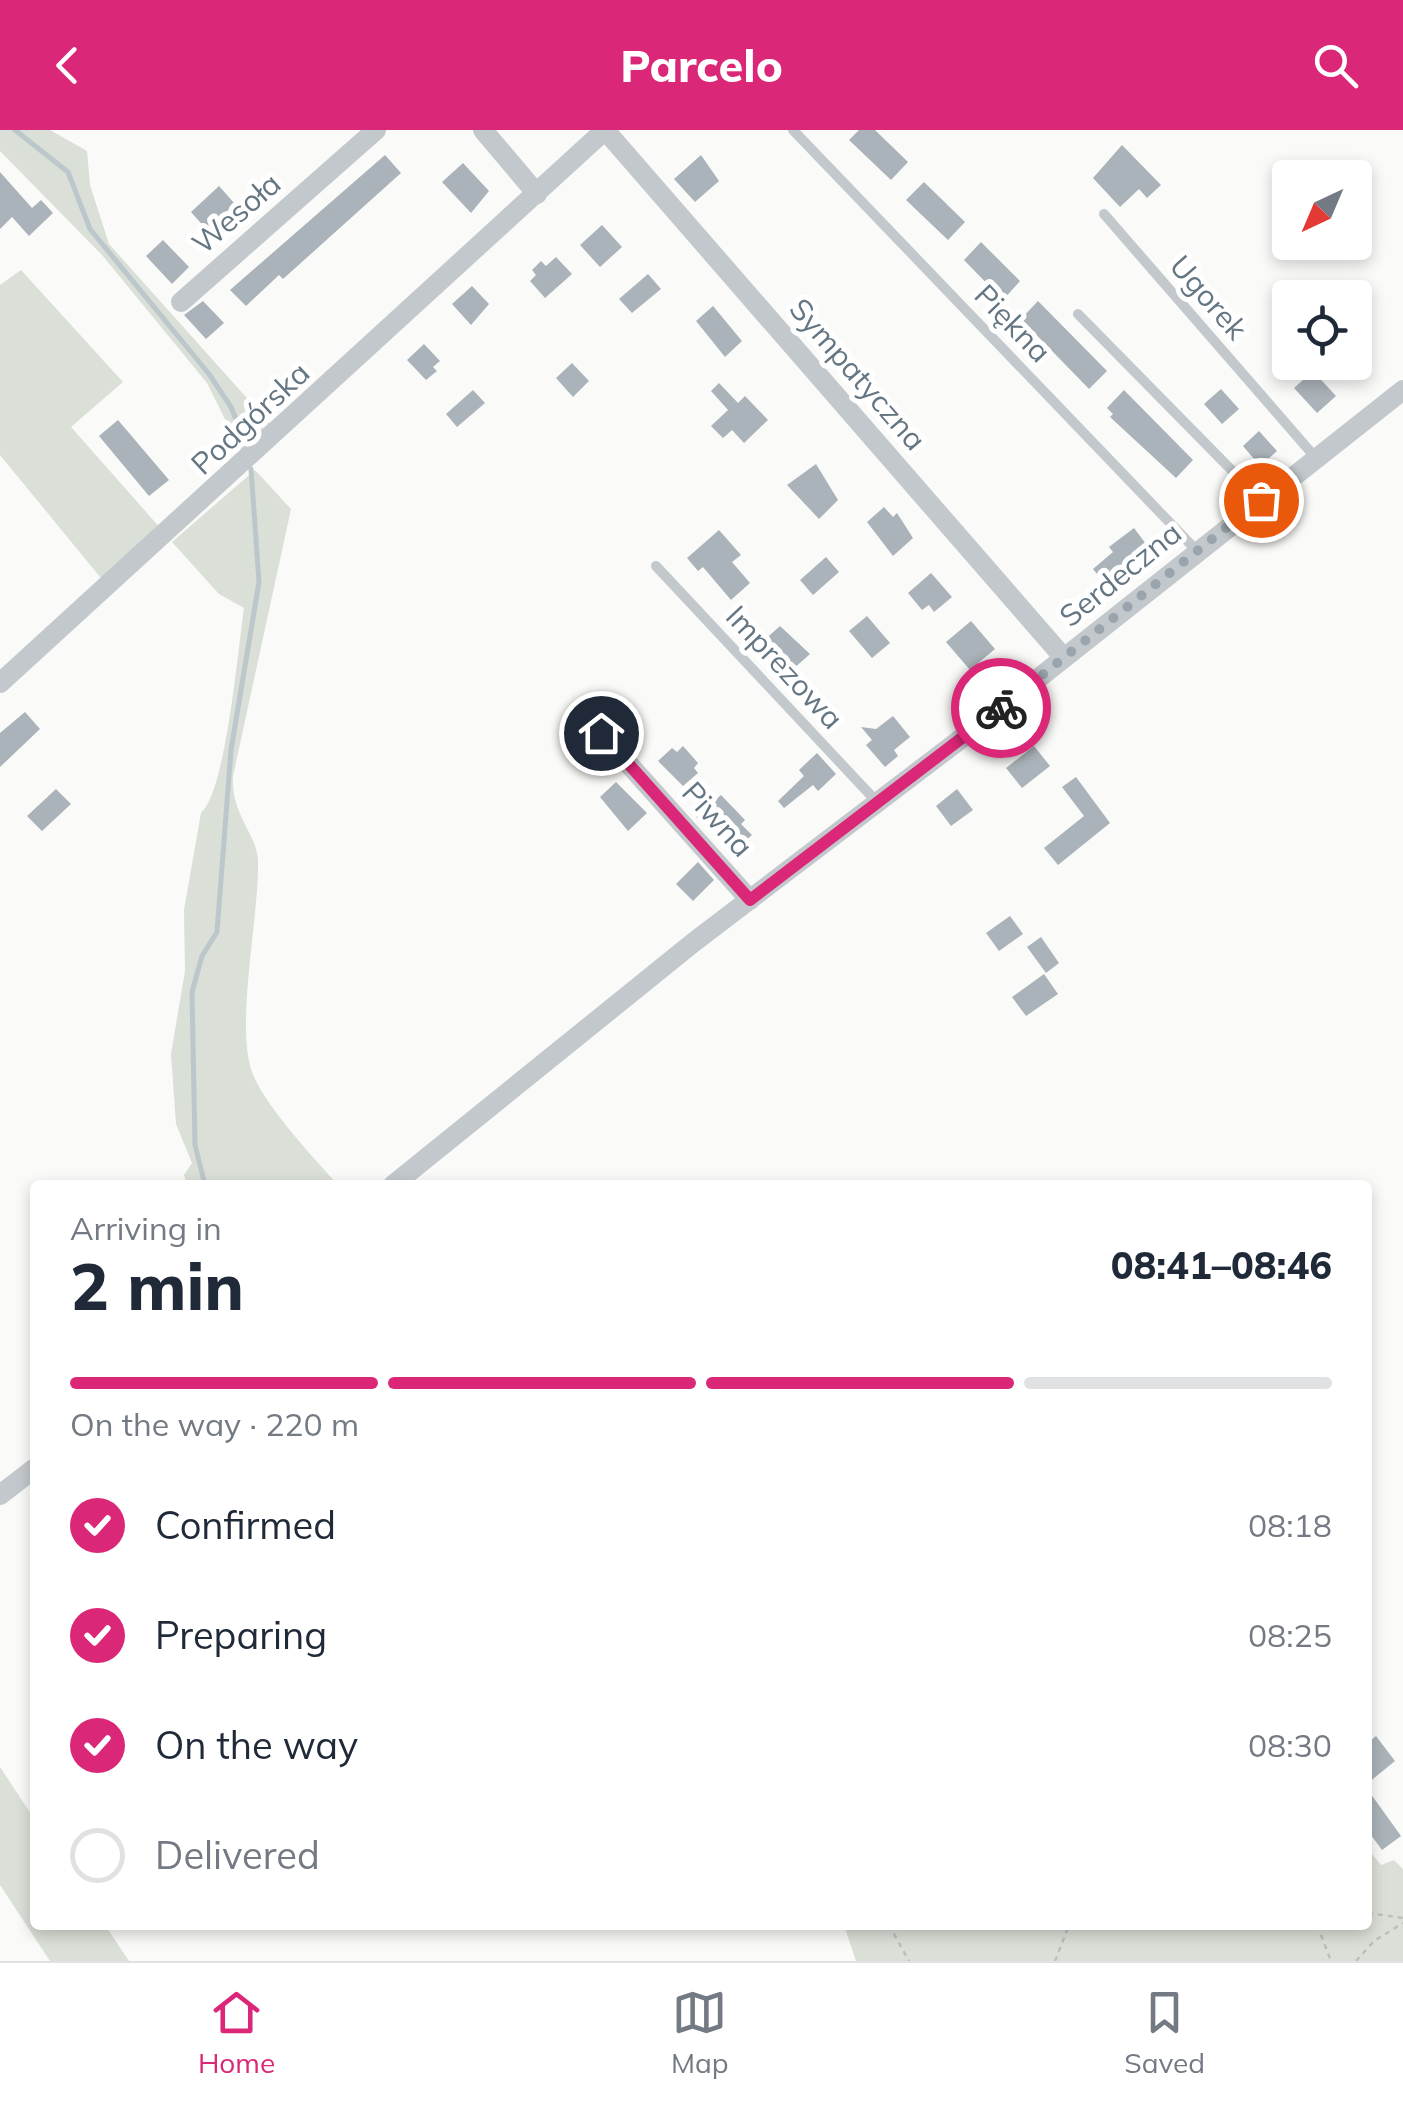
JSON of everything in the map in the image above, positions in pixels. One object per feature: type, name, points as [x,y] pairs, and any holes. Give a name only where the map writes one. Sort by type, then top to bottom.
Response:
[{"type":"street","name":"Wesoła","points":[[181,302],[376,130]]},
{"type":"street","points":[[482,130],[536,194]]},
{"type":"street","name":"Podgórska","points":[[0,683],[605,130]]},
{"type":"street","name":"Sympatyczna","points":[[605,130],[1064,658]]},
{"type":"street","name":"Serdeczna","points":[[399,1180],[750,900],[1403,390]]},
{"type":"street","name":"Piwna","points":[[601,733],[750,900]]},
{"type":"street","points":[[0,1495],[30,1472]]},
{"type":"lane","name":"Piękna","points":[[793,130],[1197,551]]},
{"type":"lane","name":"Ugorek","points":[[1104,214],[1315,457]]},
{"type":"lane","points":[[1078,314],[1261,500]]},
{"type":"lane","name":"Imprezowa","points":[[656,566],[878,803]]},
{"type":"path","points":[[1372,1914],[1403,1920]]},
{"type":"path","points":[[1356,1961],[1374,1941],[1403,1920]]},
{"type":"path","points":[[891,1930],[908,1961]]},
{"type":"path","points":[[1055,1961],[1067,1930]]},
{"type":"path","points":[[1321,1930],[1331,1961]]},
{"type":"shaded area","points":[[0,130],[50,130],[87,151],[90,185],[109,244],[272,426],[242,453],[207,383],[102,255],[0,151]]},
{"type":"shaded area","points":[[21,270],[123,382],[71,427],[162,530],[105,583],[0,455],[0,285]]},
{"type":"shaded area","points":[[255,470],[291,509],[233,776],[236,803],[258,862],[247,996],[247,1048],[251,1069],[266,1097],[334,1180],[186,1180],[184,1175],[192,1163],[176,1124],[171,1054],[185,971],[184,910],[201,813],[210,800],[224,749],[244,608],[219,594],[172,542]]},
{"type":"shaded area","points":[[0,1767],[30,1812],[30,1930],[108,1930],[129,1961],[50,1961],[0,1885]]},
{"type":"shaded area","points":[[1372,1854],[1381,1865],[1394,1860],[1403,1869],[1403,1961],[856,1961],[846,1930],[1372,1930]]},
{"type":"building","points":[[859,130],[875,130],[908,162],[891,180],[849,140]]},
{"type":"building","points":[[1122,145],[1161,185],[1147,198],[1139,189],[1120,207],[1093,178]]},
{"type":"building","points":[[385,155],[401,173],[283,279],[279,275],[246,306],[230,290]]},
{"type":"building","points":[[701,155],[719,181],[695,202],[674,179]]},
{"type":"building","points":[[463,163],[489,191],[471,213],[442,182]]},
{"type":"building","points":[[0,172],[32,208],[41,200],[53,213],[29,236],[12,217],[0,229]]},
{"type":"building","points":[[924,182],[965,222],[948,240],[906,200]]},
{"type":"building","points":[[219,186],[235,204],[207,230],[191,212]]},
{"type":"building","points":[[602,225],[622,247],[600,267],[580,245]]},
{"type":"building","points":[[163,240],[189,267],[172,284],[146,256]]},
{"type":"building","points":[[981,242],[1020,281],[1003,300],[964,260]]},
{"type":"building","points":[[556,257],[572,274],[545,298],[530,281],[536,275],[532,270],[541,261],[546,266]]},
{"type":"building","points":[[648,274],[661,289],[632,313],[619,299]]},
{"type":"building","points":[[472,286],[489,304],[471,325],[452,304]]},
{"type":"building","points":[[203,301],[224,323],[206,339],[184,315]]},
{"type":"building","points":[[1038,301],[1107,371],[1089,389],[1021,319]]},
{"type":"building","points":[[713,306],[742,341],[725,357],[696,321]]},
{"type":"building","points":[[424,344],[440,361],[433,367],[437,371],[426,380],[407,360]]},
{"type":"building","points":[[572,363],[589,381],[573,397],[556,378]]},
{"type":"building","points":[[1303,380],[1321,380],[1336,396],[1317,413],[1294,388]]},
{"type":"building","points":[[719,383],[738,403],[745,396],[768,420],[744,443],[732,430],[723,438],[711,426],[728,410],[711,391]]},
{"type":"building","points":[[1221,389],[1239,409],[1222,424],[1204,404]]},
{"type":"building","points":[[473,390],[485,403],[457,427],[446,414]]},
{"type":"building","points":[[1124,390],[1193,460],[1176,478],[1110,417],[1113,414],[1107,408]]},
{"type":"building","points":[[118,420],[169,480],[149,496],[99,436]]},
{"type":"building","points":[[1259,431],[1277,451],[1260,466],[1243,446]]},
{"type":"building","points":[[816,464],[838,500],[819,519],[787,485]]},
{"type":"building","points":[[884,507],[893,517],[897,513],[913,538],[893,556],[867,522]]},
{"type":"building","points":[[1134,528],[1152,552],[1105,584],[1093,569],[1113,552],[1109,547]]},
{"type":"building","points":[[719,530],[741,555],[732,562],[750,583],[731,600],[703,567],[698,571],[687,558]]},
{"type":"building","points":[[826,557],[839,572],[813,595],[800,580]]},
{"type":"building","points":[[931,573],[952,597],[934,612],[929,605],[922,610],[908,593]]},
{"type":"building","points":[[867,616],[890,643],[872,658],[849,631]]},
{"type":"building","points":[[971,621],[995,649],[970,670],[946,642]]},
{"type":"building","points":[[780,626],[810,654],[792,670],[762,642]]},
{"type":"building","points":[[25,712],[40,729],[0,767],[0,733]]},
{"type":"building","points":[[893,716],[910,737],[894,750],[898,756],[885,767],[866,745],[872,740],[861,727],[876,729]]},
{"type":"building","points":[[683,746],[698,763],[694,768],[698,773],[683,786],[658,761],[672,748],[677,752]]},
{"type":"building","points":[[1034,746],[1050,766],[1022,788],[1006,768]]},
{"type":"building","points":[[817,753],[836,774],[818,791],[813,785],[784,808],[778,801],[804,776],[799,770]]},
{"type":"building","points":[[1076,777],[1110,823],[1058,865],[1044,848],[1084,816],[1062,787]]},
{"type":"building","points":[[616,782],[647,813],[628,831],[600,797]]},
{"type":"building","points":[[56,789],[71,804],[42,831],[27,816]]},
{"type":"building","points":[[957,789],[973,810],[951,826],[936,806]]},
{"type":"building","points":[[721,795],[745,820],[741,824],[752,835],[734,851],[696,817]]},
{"type":"building","points":[[698,862],[714,880],[693,901],[676,884]]},
{"type":"building","points":[[1010,916],[1023,934],[999,951],[986,933]]},
{"type":"building","points":[[1041,937],[1059,963],[1046,973],[1027,947]]},
{"type":"building","points":[[1044,974],[1058,994],[1026,1016],[1012,997]]},
{"type":"building","points":[[1376,1736],[1395,1761],[1372,1780],[1372,1740]]},
{"type":"building","points":[[1372,1796],[1401,1836],[1382,1850],[1372,1836]]},
{"type":"waterway","points":[[15,130],[68,172],[90,229],[209,374],[231,407],[245,442]]},
{"type":"waterway","points":[[204,1180],[195,1145],[192,992],[202,956],[217,932],[231,750],[259,582],[251,469]]},
{"type":"way so far","points":[[1001,708],[1261,500]]},
{"type":"route","points":[[601,733],[750,900],[1001,708]]}]
